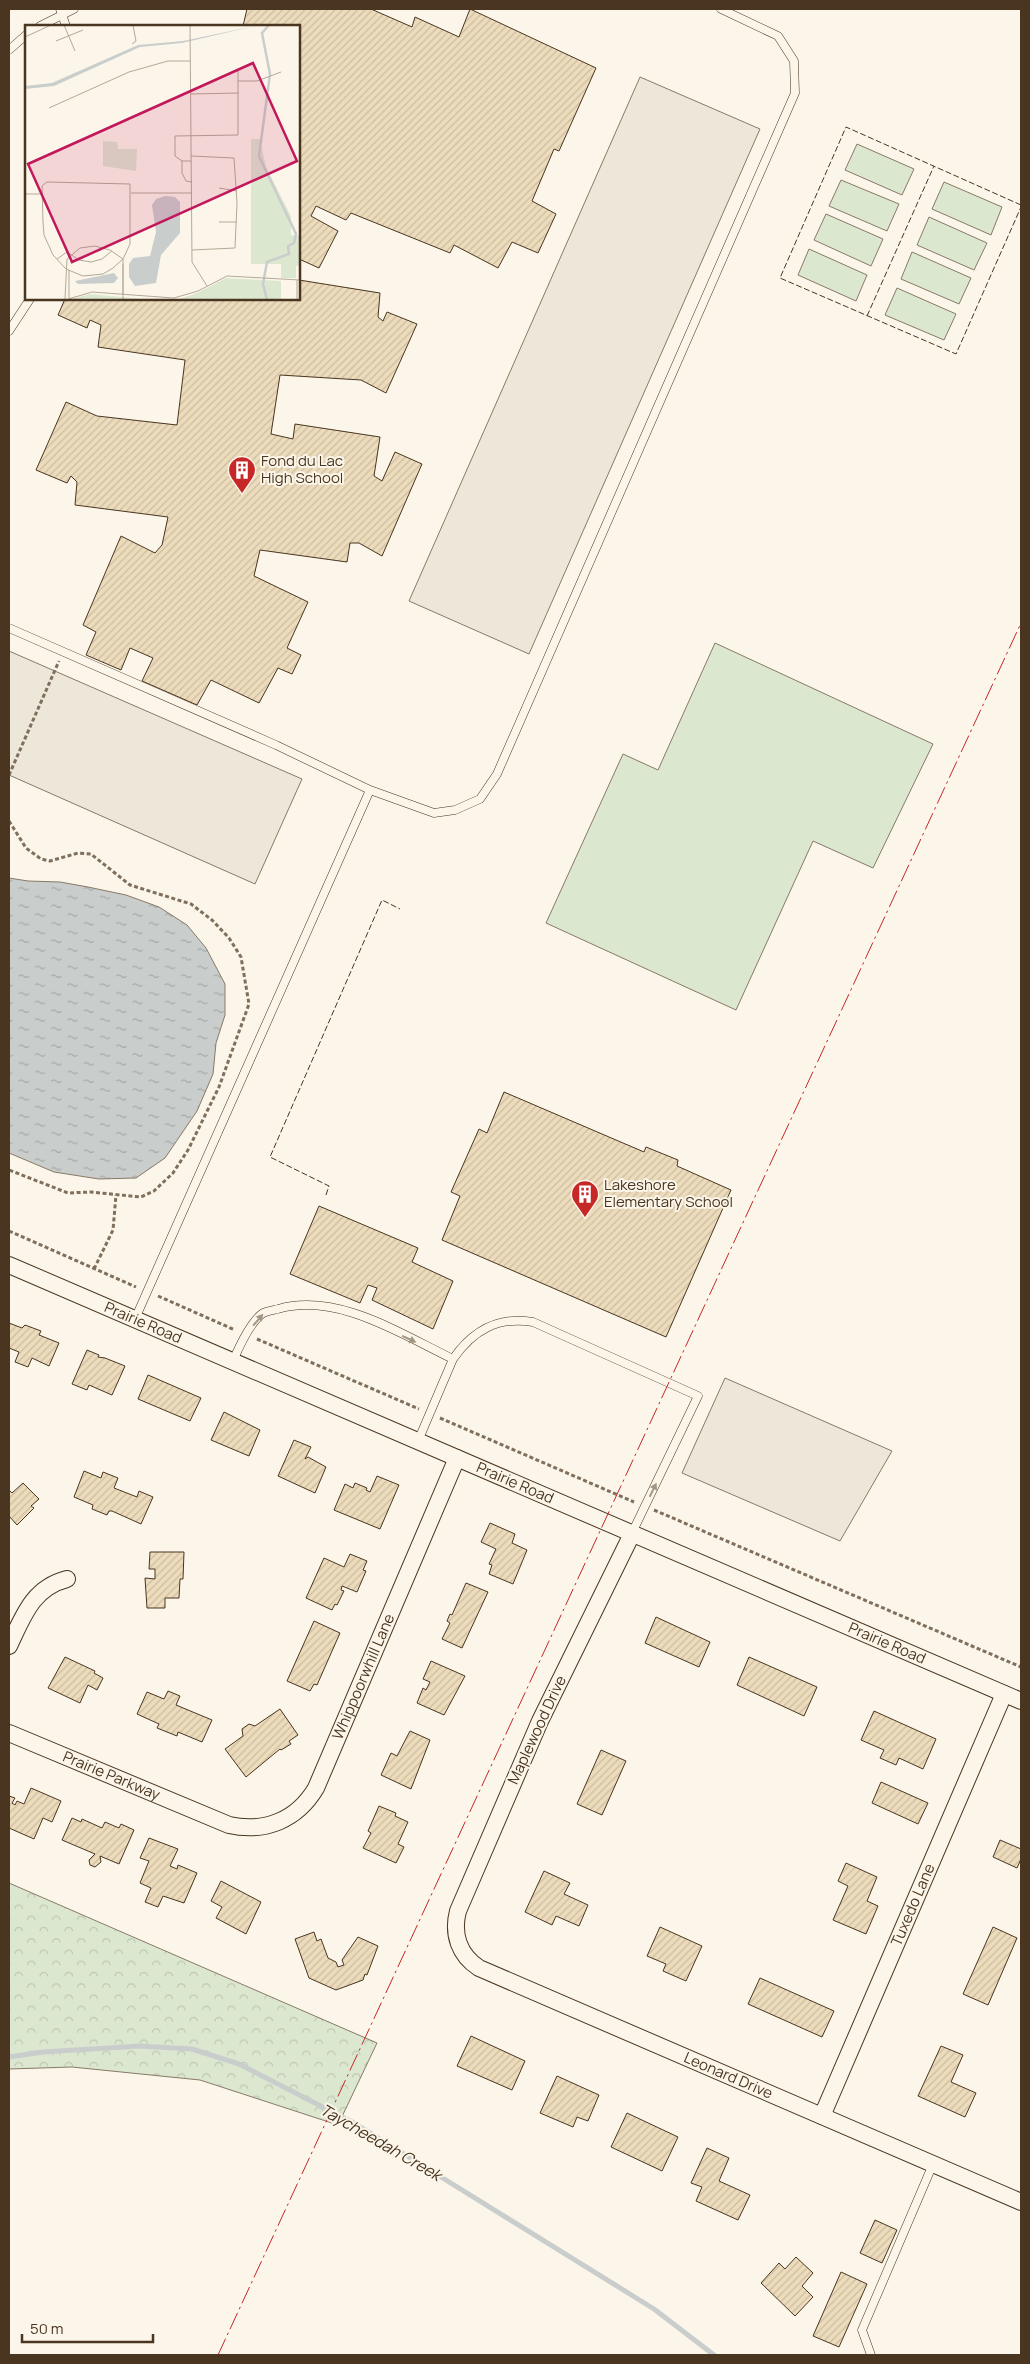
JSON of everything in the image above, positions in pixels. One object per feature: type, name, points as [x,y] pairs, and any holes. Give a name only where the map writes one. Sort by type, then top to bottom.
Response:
[{"type":"street","name":"Prairie Road","points":[[9,1265],[1021,1701]]},
{"type":"street","name":"Whippoorwhill Lane","points":[[215,1820],[244,1828],[269,1826],[288,1818],[310,1797],[457,1458]]},
{"type":"street","name":"Maplewood Drive","points":[[456,1931],[458,1911],[514,1779],[571,1656],[632,1534]]},
{"type":"street","points":[[9,1646],[26,1610],[36,1594],[52,1584],[67,1579]]},
{"type":"street","name":"Tuxedo Lane","points":[[822,2116],[1004,1694]]},
{"type":"street","name":"Prairie Parkway","points":[[9,1733],[215,1820]]},
{"type":"street","name":"Leonard Drive","points":[[456,1931],[461,1950],[479,1968],[1020,2202]]},
{"type":"lane","points":[[41,25],[61,11],[74,9]]},
{"type":"lane","points":[[9,628],[276,745],[370,790],[434,813],[456,810],[480,799],[497,774],[794,93],[794,61],[778,36],[722,9]]},
{"type":"lane","points":[[61,11],[66,25]]},
{"type":"lane","points":[[9,50],[25,36]]},
{"type":"lane","points":[[9,330],[29,300]]},
{"type":"lane","points":[[135,1319],[370,790]]},
{"type":"lane","points":[[233,1361],[246,1334],[263,1314],[294,1305],[321,1305],[349,1311],[453,1359]]},
{"type":"lane","points":[[418,1441],[453,1359],[466,1341],[498,1322],[518,1319],[533,1322],[698,1396],[632,1534]]},
{"type":"lane","points":[[871,2355],[862,2330],[933,2164]]},
{"type":"path","points":[[9,775],[63,652]]},
{"type":"path","points":[[9,821],[26,848],[41,860],[50,861],[78,853],[91,854],[130,884],[191,904],[212,920],[229,938],[241,957],[249,1004],[219,1087],[188,1150],[172,1173],[154,1192],[141,1197],[90,1192],[68,1193],[9,1170]]},
{"type":"path","points":[[94,1268],[113,1230],[116,1195]]},
{"type":"path","points":[[9,1232],[1021,1667]]},
{"type":"green space","points":[[857,144],[914,169],[902,195],[845,170]]},
{"type":"green space","points":[[841,180],[899,204],[887,231],[829,206]]},
{"type":"green space","points":[[944,182],[1002,207],[991,235],[932,209]]},
{"type":"green space","points":[[826,214],[883,239],[871,266],[814,240]]},
{"type":"green space","points":[[929,217],[987,243],[974,270],[917,245]]},
{"type":"green space","points":[[809,249],[867,275],[856,301],[798,275]]},
{"type":"green space","points":[[912,252],[971,278],[959,304],[901,279]]},
{"type":"green space","points":[[897,288],[956,314],[944,340],[885,315]]},
{"type":"green space","points":[[715,643],[933,744],[873,868],[813,841],[736,1010],[546,923],[623,754],[658,770]]},
{"type":"green space","points":[[9,1883],[377,2043],[338,2125],[200,2080],[72,2067],[9,2069]]},
{"type":"shaded area","points":[[640,77],[760,129],[529,654],[409,601]]},
{"type":"shaded area","points":[[9,651],[302,779],[255,884],[9,775]]},
{"type":"shaded area","points":[[725,1378],[892,1451],[840,1541],[682,1473]]},
{"type":"water","points":[[9,878],[28,881],[60,882],[88,887],[126,895],[159,907],[187,925],[206,948],[225,984],[225,1015],[216,1043],[213,1074],[197,1111],[165,1158],[136,1178],[99,1179],[54,1172],[9,1153]]},
{"type":"building","points":[[247,9],[371,9],[412,27],[415,17],[459,37],[470,9],[596,68],[559,151],[554,149],[532,201],[556,214],[538,253],[512,242],[498,268],[454,245],[450,253],[351,213],[346,220],[316,206],[311,216],[338,231],[319,268],[300,259],[300,25],[243,25]]},
{"type":"building","name":"Fond du Lac High School","points":[[300,280],[380,293],[378,317],[383,321],[387,312],[417,324],[386,393],[361,380],[280,375],[271,434],[293,439],[295,424],[380,437],[374,476],[382,481],[395,452],[422,464],[382,556],[359,543],[350,543],[347,562],[260,550],[254,576],[308,602],[287,648],[301,655],[292,674],[278,668],[259,703],[211,680],[197,705],[142,681],[153,658],[130,648],[121,670],[86,655],[96,632],[83,625],[121,536],[155,553],[162,545],[168,517],[75,505],[77,482],[71,476],[67,483],[36,470],[66,402],[97,416],[177,425],[185,360],[98,347],[101,325],[90,320],[87,328],[58,315],[65,300],[300,300]]},
{"type":"building","name":"Lakeshore Elementary School","points":[[504,1092],[644,1152],[646,1147],[678,1160],[677,1166],[731,1190],[666,1337],[442,1240],[460,1196],[451,1192],[479,1129],[487,1133]]},
{"type":"building","points":[[319,1206],[418,1248],[412,1262],[453,1281],[433,1329],[372,1300],[377,1288],[368,1285],[360,1303],[290,1274]]},
{"type":"building","points":[[9,1323],[22,1328],[25,1325],[41,1331],[39,1335],[59,1343],[49,1366],[32,1358],[28,1367],[15,1362],[19,1352],[9,1348]]},
{"type":"building","points":[[87,1350],[99,1355],[98,1357],[125,1366],[112,1395],[89,1385],[87,1390],[72,1384]]},
{"type":"building","points":[[148,1375],[201,1398],[190,1421],[138,1399]]},
{"type":"building","points":[[224,1412],[260,1430],[249,1456],[211,1440]]},
{"type":"building","points":[[294,1440],[311,1447],[305,1459],[308,1457],[326,1467],[315,1493],[278,1476]]},
{"type":"building","points":[[84,1471],[101,1478],[103,1472],[118,1478],[114,1488],[137,1497],[139,1491],[153,1497],[141,1524],[112,1511],[109,1511],[107,1515],[92,1509],[93,1505],[74,1497]]},
{"type":"building","points":[[377,1476],[399,1485],[380,1529],[334,1510],[345,1484],[353,1488],[355,1483],[367,1488],[366,1490],[370,1492]]},
{"type":"building","points":[[23,1483],[39,1499],[31,1506],[34,1508],[17,1525],[9,1516],[9,1490],[12,1493]]},
{"type":"building","points":[[490,1523],[515,1534],[512,1543],[527,1550],[513,1584],[489,1574],[492,1565],[489,1564],[496,1549],[481,1542]]},
{"type":"building","points":[[150,1552],[184,1552],[183,1579],[180,1579],[179,1598],[165,1598],[165,1608],[147,1608],[145,1578],[155,1579],[155,1569],[149,1569]]},
{"type":"building","points":[[350,1554],[367,1561],[363,1570],[366,1571],[357,1592],[342,1586],[341,1590],[344,1591],[337,1605],[335,1604],[332,1610],[306,1598],[324,1558],[344,1567]]},
{"type":"building","points":[[466,1583],[488,1592],[462,1648],[442,1639],[450,1623],[447,1621],[450,1614],[452,1615]]},
{"type":"building","points":[[656,1617],[710,1642],[699,1667],[645,1643]]},
{"type":"building","points":[[314,1621],[340,1633],[317,1685],[314,1684],[310,1691],[287,1681]]},
{"type":"building","points":[[65,1657],[95,1671],[94,1673],[103,1678],[97,1690],[88,1685],[80,1703],[48,1688]]},
{"type":"building","points":[[749,1657],[817,1687],[804,1716],[737,1685]]},
{"type":"building","points":[[431,1661],[465,1676],[444,1715],[417,1703],[423,1688],[426,1690],[430,1682],[423,1679]]},
{"type":"building","points":[[168,1691],[180,1696],[176,1705],[212,1720],[202,1742],[178,1732],[177,1736],[157,1728],[159,1724],[137,1714],[147,1692],[164,1699]]},
{"type":"building","points":[[280,1709],[298,1735],[289,1741],[291,1744],[280,1749],[246,1777],[225,1749],[243,1736],[242,1729],[249,1724],[255,1726]]},
{"type":"building","points":[[874,1711],[936,1739],[923,1769],[899,1758],[896,1765],[880,1758],[884,1750],[861,1740]]},
{"type":"building","points":[[410,1731],[430,1740],[411,1789],[381,1775],[391,1753],[397,1756]]},
{"type":"building","points":[[601,1750],[626,1761],[602,1815],[577,1804]]},
{"type":"building","points":[[881,1782],[928,1803],[918,1824],[872,1803]]},
{"type":"building","points":[[31,1788],[61,1801],[52,1822],[43,1818],[34,1839],[9,1828],[9,1796],[15,1798],[12,1803],[15,1805],[17,1801],[24,1804]]},
{"type":"building","points":[[379,1806],[396,1813],[395,1816],[408,1822],[398,1844],[404,1847],[396,1863],[363,1848],[371,1833],[368,1831]]},
{"type":"building","points":[[72,1818],[81,1822],[82,1819],[102,1828],[105,1822],[119,1828],[121,1824],[134,1830],[119,1864],[100,1856],[101,1862],[95,1867],[90,1865],[89,1860],[95,1854],[62,1840]]},
{"type":"building","points":[[149,1838],[178,1849],[170,1866],[177,1869],[178,1865],[197,1873],[184,1903],[163,1896],[158,1907],[145,1902],[151,1888],[140,1883],[149,1861],[140,1858]]},
{"type":"building","points":[[1000,1840],[1021,1849],[1021,1859],[1017,1868],[993,1857]]},
{"type":"building","points":[[846,1863],[877,1877],[867,1901],[878,1906],[866,1934],[833,1920],[848,1886],[838,1881]]},
{"type":"building","points":[[544,1871],[570,1883],[564,1894],[588,1905],[579,1926],[556,1916],[552,1925],[525,1912]]},
{"type":"building","points":[[221,1881],[261,1902],[246,1934],[216,1918],[222,1907],[211,1901]]},
{"type":"building","points":[[660,1927],[702,1946],[686,1981],[663,1971],[666,1964],[647,1956]]},
{"type":"building","points":[[993,1927],[1017,1938],[988,2005],[963,1994]]},
{"type":"building","points":[[314,1932],[317,1941],[321,1939],[328,1958],[336,1962],[338,1967],[344,1965],[342,1960],[358,1937],[378,1946],[367,1975],[365,1974],[363,1980],[336,1990],[309,1978],[295,1939]]},
{"type":"building","points":[[760,1978],[834,2011],[822,2037],[748,2004]]},
{"type":"building","points":[[471,2036],[525,2061],[512,2090],[457,2066]]},
{"type":"building","points":[[941,2046],[963,2055],[951,2082],[976,2093],[965,2117],[918,2096]]},
{"type":"building","points":[[557,2076],[599,2095],[588,2121],[577,2117],[573,2127],[540,2113]]},
{"type":"building","points":[[627,2113],[678,2137],[662,2171],[611,2147]]},
{"type":"building","points":[[707,2148],[729,2158],[719,2181],[750,2195],[738,2220],[696,2201],[702,2187],[691,2183]]},
{"type":"building","points":[[875,2220],[897,2230],[882,2263],[860,2253]]},
{"type":"building","points":[[796,2257],[813,2273],[802,2286],[813,2297],[795,2316],[761,2283],[779,2263],[785,2269]]},
{"type":"building","points":[[841,2272],[867,2284],[839,2347],[813,2336]]},
{"type":"waterway","name":"Taycheedah Creek","points":[[9,2057],[43,2052],[140,2046],[192,2049],[239,2064],[354,2123],[654,2309],[714,2355]]},
{"type":"fence","points":[[1021,205],[846,127],[780,278],[956,354],[1021,207]]},
{"type":"fence","points":[[867,316],[934,166]]},
{"type":"fence","points":[[326,1195],[329,1186],[270,1157],[382,900],[400,909]]},
{"type":"power","points":[[218,2355],[1021,623]]},
{"type":"place","name":"Fond du Lac High School","points":[[242,494]]},
{"type":"place","name":"Lakeshore Elementary School","points":[[585,1218]]}]
